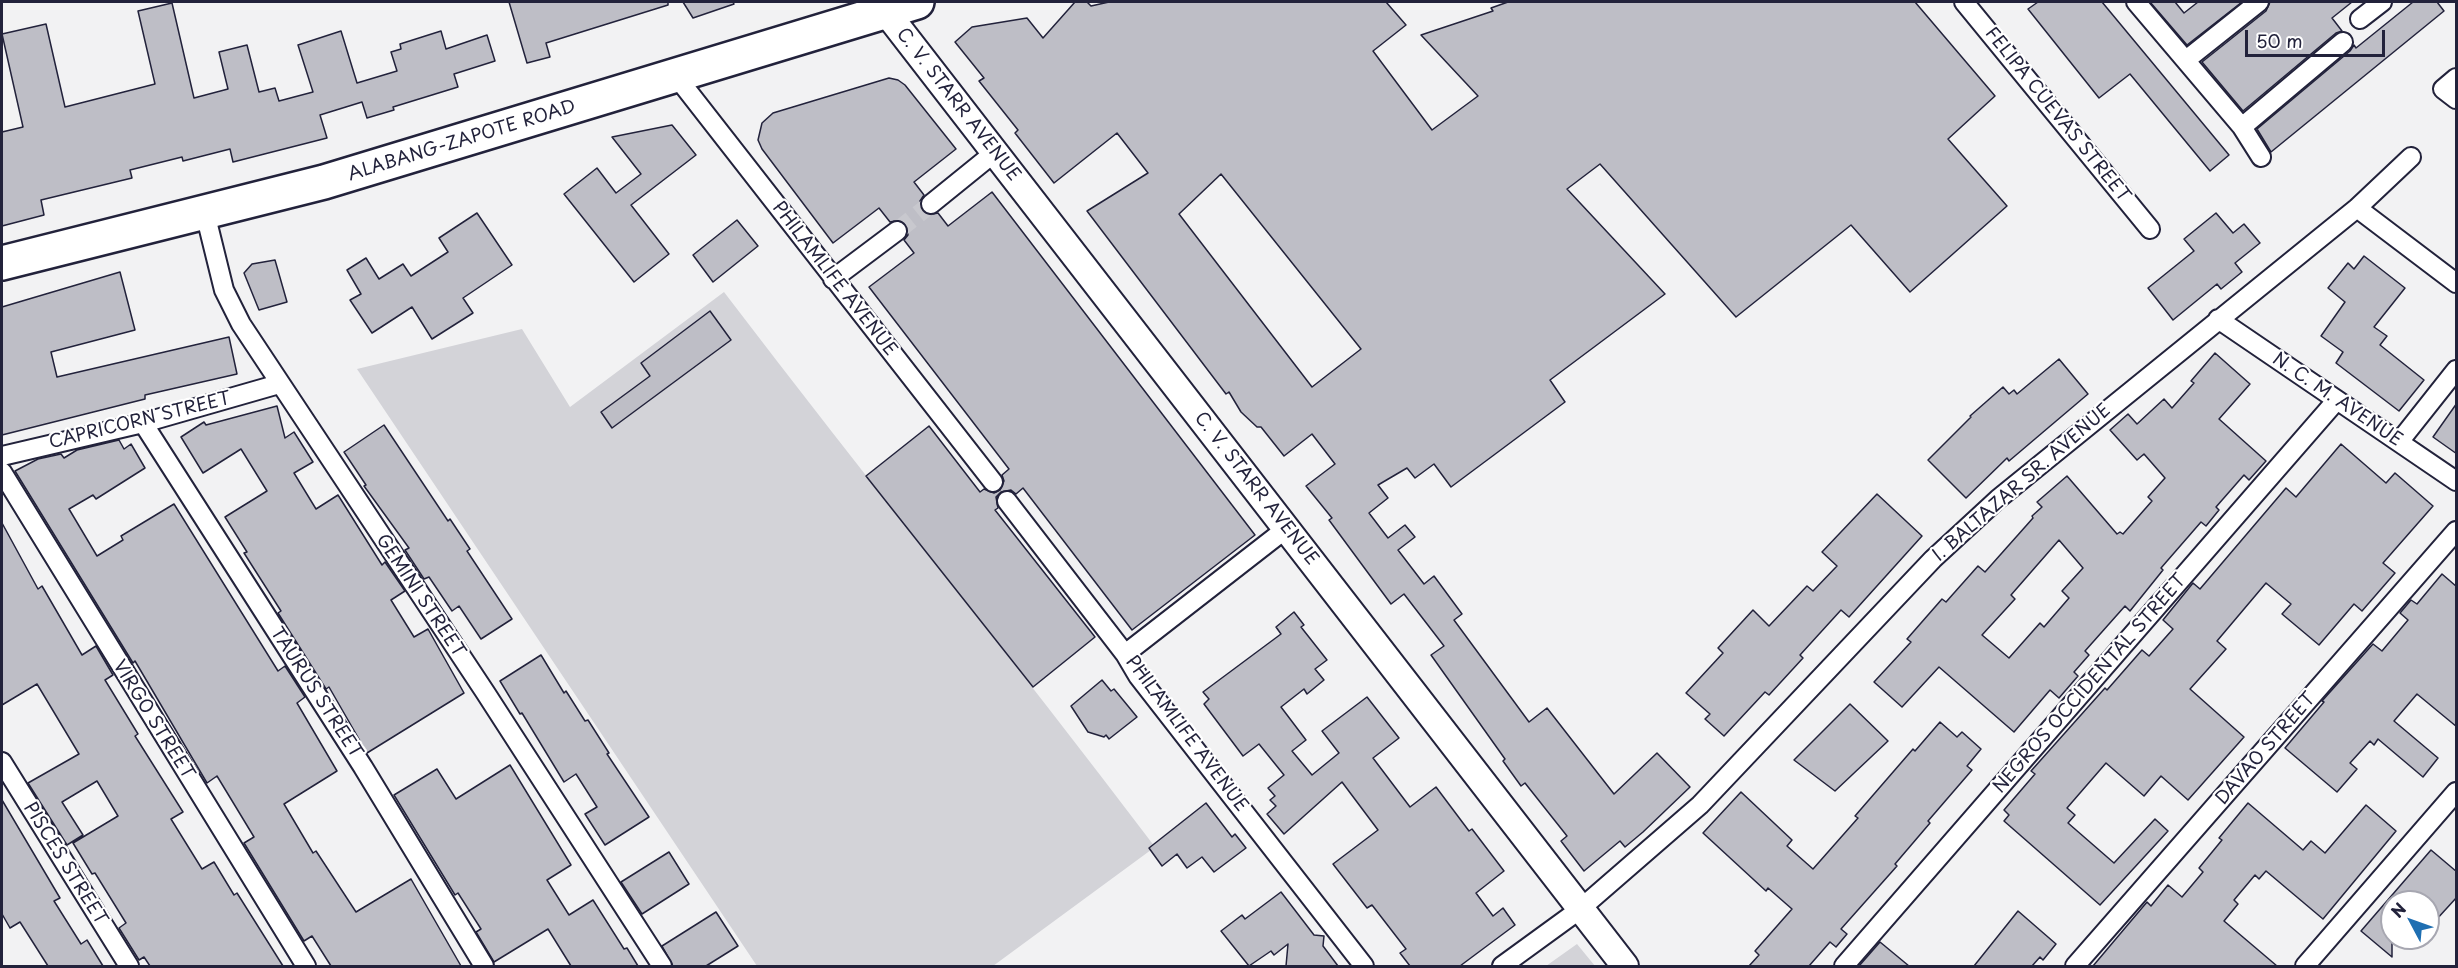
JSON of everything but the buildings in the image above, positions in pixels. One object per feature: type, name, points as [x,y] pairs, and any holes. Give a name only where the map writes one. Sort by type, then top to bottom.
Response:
[{"type":"highway","name":"ALABANG-ZAPOTE ROAD","points":[[2,263],[205,213],[414,156],[917,2]]},
{"type":"main road","name":"C. V. STARR AVENUE","points":[[886,12],[1287,528],[1579,910],[1625,966]]},
{"type":"street","name":"FELIPA CUEVAS STREET","points":[[1964,2],[2150,229]]},
{"type":"street","points":[[2136,2],[2242,127],[2260,157]]},
{"type":"street","points":[[2186,60],[2259,2]]},
{"type":"street","points":[[2360,19],[2382,2]]},
{"type":"street","points":[[2242,127],[2343,42]]},
{"type":"street","name":"PHILAMLIFE AVENUE","points":[[676,76],[993,482]]},
{"type":"street","points":[[2457,78],[2443,88],[2457,99]]},
{"type":"street","points":[[931,204],[994,153]]},
{"type":"street","name":"I. BALTAZAR SR. AVENUE","points":[[1502,966],[1579,910],[1700,805],[1933,559],[1990,506],[2357,208],[2411,158]]},
{"type":"street","points":[[2357,208],[2457,283]]},
{"type":"street","name":"GEMINI STREET","points":[[205,213],[224,290],[241,324],[662,966]]},
{"type":"street","points":[[833,279],[897,231]]},
{"type":"street","name":"N. C. M. AVENUE","points":[[2218,319],[2457,481]]},
{"type":"street","points":[[2399,442],[2457,370]]},
{"type":"street","name":"CAPRICORN STREET","points":[[2,456],[143,423],[279,384]]},
{"type":"street","name":"NEGROS OCCIDENTAL STREET","points":[[1844,966],[2336,400]]},
{"type":"street","name":"TAURUS STREET","points":[[143,423],[363,767],[484,966]]},
{"type":"street","name":"VIRGO STREET","points":[[2,472],[306,966]]},
{"type":"street","name":"PHILAMLIFE AVENUE","points":[[1007,501],[1125,654],[1138,676],[1364,966]]},
{"type":"street","points":[[1125,654],[1287,528]]},
{"type":"street","name":"DAVAO STREET","points":[[2075,966],[2457,531]]},
{"type":"street","name":"PISCES STREET","points":[[2,762],[129,966]]},
{"type":"street","points":[[2305,966],[2457,792]]},
{"type":"shaded area","points":[[724,292],[1155,847],[993,966],[757,966],[357,369],[522,329],[570,407]]},
{"type":"shaded area","points":[[1577,944],[1595,966],[1546,966]]},
{"type":"tunnel","points":[[897,231],[931,204]]}]
